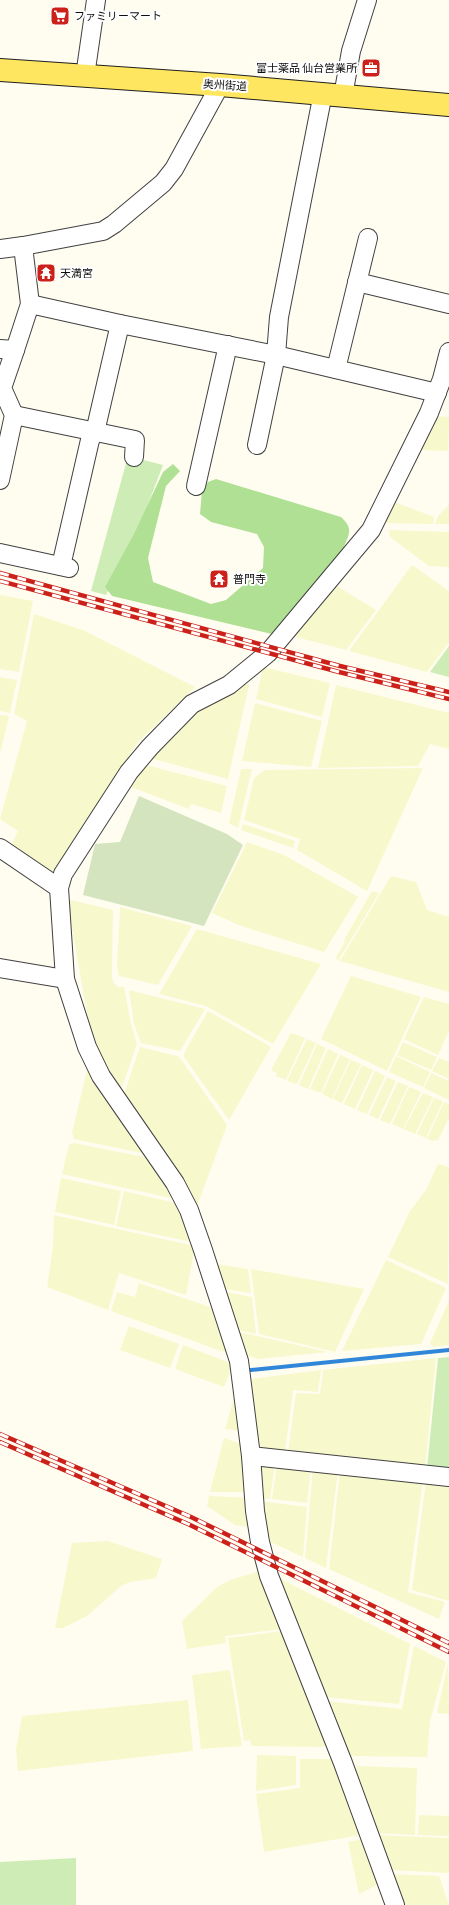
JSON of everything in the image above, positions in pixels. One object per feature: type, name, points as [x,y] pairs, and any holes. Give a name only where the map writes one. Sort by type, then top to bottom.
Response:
[{"type":"main road","name":"奥州街道","points":[[0,70],[220,85],[449,104]]},
{"type":"street","points":[[85,76],[96,0]]},
{"type":"street","points":[[257,445],[276,355],[279,317],[333,94],[351,51],[367,0]]},
{"type":"street","points":[[0,249],[103,231],[114,224],[163,183],[174,169],[220,85]]},
{"type":"street","points":[[336,369],[368,238]]},
{"type":"street","points":[[0,480],[14,415],[2,388],[8,350],[30,304],[23,246]]},
{"type":"street","points":[[357,282],[449,304]]},
{"type":"street","points":[[30,304],[120,324],[276,355],[437,393]]},
{"type":"street","points":[[0,553],[65,567],[90,440],[95,432],[120,324]]},
{"type":"street","points":[[196,486],[228,345]]},
{"type":"street","points":[[395,1905],[343,1763],[269,1576],[260,1542],[255,1511],[251,1456],[239,1361],[189,1210],[175,1184],[101,1076],[87,1047],[65,979],[59,888],[63,874],[129,772],[150,747],[192,704],[229,685],[268,653],[371,530],[429,413],[437,393],[449,352]]},
{"type":"street","points":[[14,415],[135,440],[134,457]]},
{"type":"street","points":[[0,848],[59,888]]},
{"type":"street","points":[[0,968],[65,979]]},
{"type":"street","points":[[251,1456],[449,1477]]},
{"type":"green space","points":[[435,416],[449,417],[448,451],[419,450]]},
{"type":"green space","points":[[128,456],[163,465],[135,538],[106,595],[91,591]]},
{"type":"green space","points":[[173,464],[180,471],[166,486],[148,558],[153,582],[211,604],[226,600],[263,568],[264,547],[257,534],[211,522],[200,514],[202,491],[208,482],[216,479],[341,517],[348,525],[349,532],[343,549],[272,634],[112,596],[105,587],[134,534],[163,472]]},
{"type":"green space","points":[[392,501],[434,517],[433,524],[384,523]]},
{"type":"green space","points":[[449,505],[449,524],[435,524],[438,516]]},
{"type":"green space","points":[[389,530],[449,532],[449,567],[429,566],[390,537]]},
{"type":"green space","points":[[412,565],[449,591],[449,642],[427,672],[349,651]]},
{"type":"green space","points":[[335,585],[376,610],[346,650],[292,636]]},
{"type":"green space","points":[[0,595],[33,601],[19,672],[0,669]]},
{"type":"green space","points":[[34,614],[83,630],[195,687],[138,742],[51,875],[10,848],[18,831],[0,819],[27,721],[14,714]]},
{"type":"green space","points":[[449,646],[449,677],[430,672]]},
{"type":"green space","points":[[263,667],[330,683],[322,717],[256,699]]},
{"type":"green space","points":[[0,677],[17,680],[10,713],[0,711]]},
{"type":"green space","points":[[246,684],[249,685],[228,779],[150,758],[189,718],[207,703],[230,694]]},
{"type":"green space","points":[[336,685],[449,713],[449,749],[430,744],[418,766],[318,768]]},
{"type":"green space","points":[[255,703],[322,721],[311,767],[242,761]]},
{"type":"green space","points":[[0,715],[9,716],[0,754]]},
{"type":"green space","points":[[146,765],[227,786],[221,813],[191,804],[189,809],[131,787]]},
{"type":"green space","points":[[423,768],[367,891],[297,850],[300,839],[244,820],[254,778],[265,770]]},
{"type":"green space","points":[[241,769],[252,769],[238,828],[229,823]]},
{"type":"green space","points":[[139,796],[227,834],[243,845],[204,926],[83,895],[95,844],[120,842]]},
{"type":"green space","points":[[243,824],[295,841],[293,848],[241,830]]},
{"type":"green space","points":[[247,842],[284,855],[358,897],[324,952],[241,926],[212,913]]},
{"type":"green space","points":[[391,876],[416,882],[427,910],[449,917],[449,992],[340,961]]},
{"type":"green space","points":[[372,891],[379,893],[338,961],[336,957],[345,942],[344,940]]},
{"type":"green space","points":[[67,899],[113,910],[113,982],[118,987],[124,987],[131,1024],[137,1044],[120,1093],[99,1058],[93,1039],[86,1008]]},
{"type":"green space","points":[[120,907],[192,926],[158,985],[119,976],[117,965]]},
{"type":"green space","points":[[197,929],[321,964],[273,1044],[206,1006],[159,994]]},
{"type":"green space","points":[[351,976],[421,997],[387,1071],[321,1039]]},
{"type":"green space","points":[[129,990],[205,1009],[180,1051],[141,1043],[134,1024]]},
{"type":"green space","points":[[424,997],[449,1004],[449,1031],[438,1055],[404,1039]]},
{"type":"green space","points":[[208,1011],[271,1047],[229,1120],[184,1057],[184,1053]]},
{"type":"green space","points":[[291,1033],[305,1038],[286,1080],[276,1076],[277,1073],[271,1070]]},
{"type":"green space","points":[[307,1039],[316,1043],[297,1084],[287,1081]]},
{"type":"green space","points":[[403,1042],[437,1057],[431,1070],[397,1055]]},
{"type":"green space","points":[[317,1044],[326,1048],[308,1089],[299,1085]]},
{"type":"green space","points":[[140,1047],[180,1058],[227,1125],[197,1206],[123,1097]]},
{"type":"green space","points":[[328,1049],[338,1054],[321,1093],[310,1089]]},
{"type":"green space","points":[[340,1055],[350,1059],[332,1099],[322,1094]]},
{"type":"green space","points":[[396,1056],[430,1072],[423,1087],[389,1072]]},
{"type":"green space","points":[[439,1058],[449,1062],[449,1079],[432,1071]]},
{"type":"green space","points":[[351,1060],[361,1064],[342,1103],[333,1099]]},
{"type":"green space","points":[[362,1065],[373,1070],[355,1109],[344,1104]]},
{"type":"green space","points":[[87,1070],[146,1154],[74,1139],[72,1133]]},
{"type":"green space","points":[[375,1071],[385,1076],[367,1114],[357,1110]]},
{"type":"green space","points":[[431,1073],[449,1081],[449,1100],[424,1088]]},
{"type":"green space","points":[[387,1077],[396,1081],[378,1119],[369,1115]]},
{"type":"green space","points":[[398,1082],[408,1086],[390,1124],[380,1120]]},
{"type":"green space","points":[[409,1087],[421,1092],[403,1129],[392,1124]]},
{"type":"green space","points":[[423,1093],[433,1097],[415,1134],[404,1129]]},
{"type":"green space","points":[[434,1098],[443,1101],[426,1138],[417,1134]]},
{"type":"green space","points":[[444,1102],[449,1104],[449,1118],[438,1140],[433,1141],[427,1139]]},
{"type":"green space","points":[[74,1143],[149,1158],[175,1199],[62,1174],[69,1145]]},
{"type":"green space","points":[[438,1164],[449,1167],[448,1284],[388,1257],[410,1211],[426,1190]]},
{"type":"green space","points":[[61,1178],[121,1191],[114,1225],[55,1212]]},
{"type":"green space","points":[[124,1191],[176,1203],[192,1242],[116,1226]]},
{"type":"green space","points":[[54,1215],[195,1246],[186,1295],[119,1273],[108,1310],[47,1287],[53,1247]]},
{"type":"green space","points":[[386,1260],[446,1288],[421,1344],[342,1351]]},
{"type":"green space","points":[[216,1264],[248,1269],[251,1293],[224,1289]]},
{"type":"green space","points":[[251,1269],[364,1289],[335,1352],[259,1334]]},
{"type":"green space","points":[[139,1283],[216,1309],[232,1355],[111,1311],[117,1292],[135,1297]]},
{"type":"green space","points":[[226,1292],[252,1297],[256,1334],[238,1330]]},
{"type":"green space","points":[[449,1301],[449,1345],[433,1347],[430,1343]]},
{"type":"green space","points":[[129,1326],[179,1344],[170,1368],[120,1350]]},
{"type":"green space","points":[[239,1332],[328,1352],[258,1359],[246,1355]]},
{"type":"green space","points":[[183,1345],[233,1364],[224,1387],[175,1369]]},
{"type":"green space","points":[[449,1357],[449,1471],[427,1468],[438,1358]]},
{"type":"green space","points":[[436,1358],[425,1468],[288,1454],[296,1393],[320,1394],[323,1370]]},
{"type":"green space","points":[[321,1370],[318,1392],[293,1390],[285,1452],[266,1450],[258,1445],[249,1379]]},
{"type":"green space","points":[[236,1391],[241,1431],[225,1429]]},
{"type":"green space","points":[[224,1438],[242,1444],[247,1492],[210,1492]]},
{"type":"green space","points":[[275,1463],[270,1499],[260,1498],[258,1464]]},
{"type":"green space","points":[[277,1464],[311,1467],[307,1503],[272,1499]]},
{"type":"green space","points":[[313,1468],[338,1471],[326,1568],[305,1558]]},
{"type":"green space","points":[[340,1471],[423,1480],[408,1592],[445,1602],[439,1619],[329,1569]]},
{"type":"green space","points":[[426,1481],[449,1483],[449,1601],[412,1590]]},
{"type":"green space","points":[[209,1496],[249,1498],[254,1528],[235,1525],[207,1506]]},
{"type":"green space","points":[[260,1501],[307,1507],[303,1557],[268,1541]]},
{"type":"green space","points":[[108,1541],[162,1559],[156,1578],[130,1582],[121,1586],[87,1616],[63,1628],[55,1628],[72,1543]]},
{"type":"green space","points":[[260,1571],[282,1629],[225,1636],[226,1643],[187,1649],[182,1621],[217,1587],[230,1580]]},
{"type":"green space","points":[[277,1577],[410,1644],[399,1704],[323,1697]]},
{"type":"green space","points":[[283,1631],[328,1745],[321,1747],[252,1746],[250,1740],[244,1741],[228,1638]]},
{"type":"green space","points":[[414,1646],[446,1662],[430,1721],[427,1757],[347,1756],[325,1701],[402,1709]]},
{"type":"green space","points":[[448,1663],[449,1714],[437,1713]]},
{"type":"green space","points":[[230,1670],[242,1746],[201,1749],[192,1675]]},
{"type":"green space","points":[[188,1700],[193,1751],[18,1771],[16,1749],[22,1716]]},
{"type":"green space","points":[[257,1755],[296,1756],[296,1785],[256,1791]]},
{"type":"green space","points":[[300,1759],[333,1759],[361,1835],[264,1852],[256,1794],[300,1788]]},
{"type":"green space","points":[[356,1766],[417,1768],[415,1835],[375,1833],[353,1770]]},
{"type":"green space","points":[[419,1815],[449,1816],[449,1836],[418,1835]]},
{"type":"green space","points":[[376,1835],[449,1838],[449,1873],[389,1870]]},
{"type":"green space","points":[[363,1839],[379,1884],[359,1894],[348,1842]]},
{"type":"green space","points":[[76,1858],[76,1905],[0,1905],[0,1862]]},
{"type":"green space","points":[[390,1874],[439,1876],[449,1905],[402,1905]]},
{"type":"waterway","points":[[251,1370],[449,1350]]},
{"type":"railway","points":[[0,573],[340,666],[449,692]]},
{"type":"railway","points":[[0,581],[339,672],[449,699]]},
{"type":"railway","points":[[0,1434],[191,1517],[449,1643]]},
{"type":"railway","points":[[0,1442],[188,1524],[449,1652]]},
{"type":"place","name":"ファミリーマート","points":[[60,16]]},
{"type":"place","name":"富士薬品 仙台営業所","points":[[371,68]]},
{"type":"place","name":"天満宮","points":[[46,273]]},
{"type":"place","name":"普門寺","points":[[219,579]]}]
